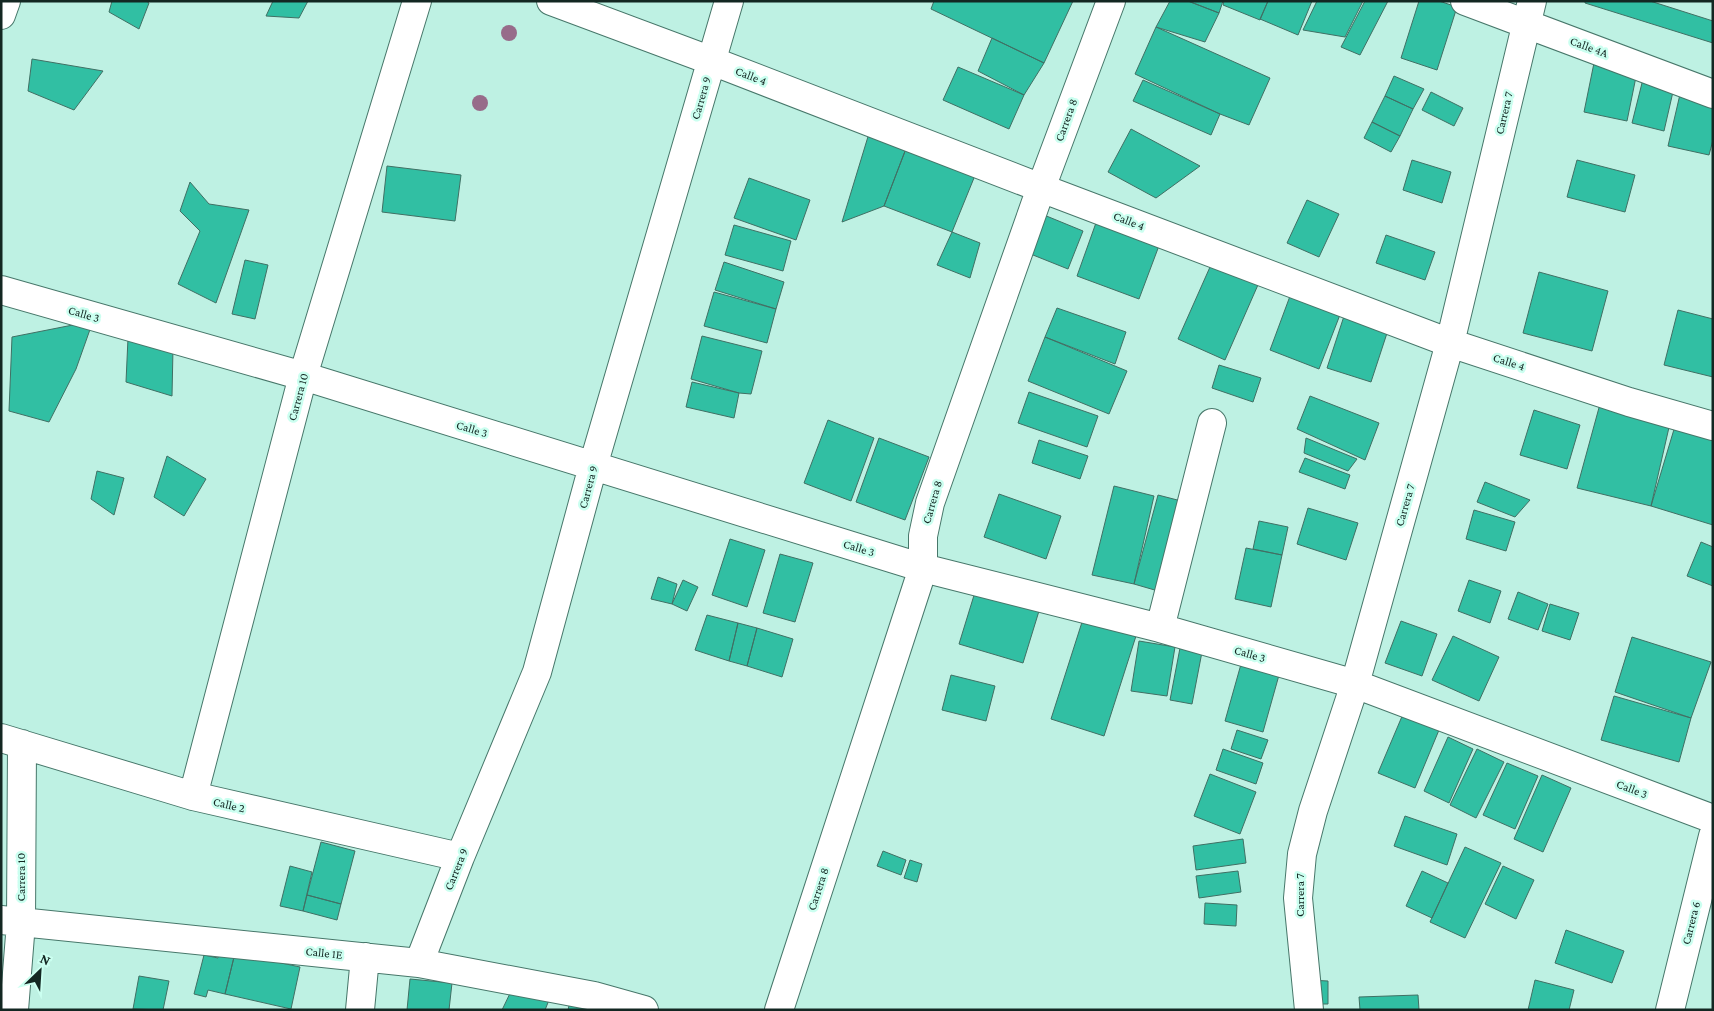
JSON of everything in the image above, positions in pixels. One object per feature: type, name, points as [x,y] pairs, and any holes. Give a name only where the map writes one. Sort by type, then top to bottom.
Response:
[{"type":"street","points":[[1,14],[6,1]]},
{"type":"street","name":"Carrera 10","points":[[192,796],[303,376],[417,1]]},
{"type":"street","name":"Calle 4","points":[[551,1],[1450,343],[1629,402],[1713,426]]},
{"type":"street","name":"Carrera 9","points":[[419,963],[460,857],[537,672],[593,466],[729,1]]},
{"type":"street","name":"Carrera 8","points":[[779,1010],[923,568],[923,536],[930,503],[1041,188],[1111,1]]},
{"type":"street","name":"Calle 4A","points":[[1465,1],[1528,13],[1713,94]]},
{"type":"street","name":"Carrera 7","points":[[1309,1010],[1298,898],[1302,854],[1313,811],[1355,684],[1450,343],[1528,13]]},
{"type":"street","name":"Calle 3","points":[[1,290],[303,376],[923,568],[1160,628],[1355,684],[1713,819]]},
{"type":"street","points":[[1160,628],[1212,423]]},
{"type":"street","name":"Carrera 10","points":[[12,741],[11,922],[14,1010]]},
{"type":"street","name":"Calle 2","points":[[12,741],[192,796],[460,857]]},
{"type":"street","name":"Carrera 6","points":[[1670,1010],[1713,836]]},
{"type":"street","name":"Calle 1E","points":[[11,922],[419,963],[594,996],[644,1010]]},
{"type":"street","points":[[360,1010],[365,957]]},
{"type":"building","points":[[112,1],[146,1],[149,3],[139,29],[109,12]]},
{"type":"building","points":[[273,1],[308,1],[299,18],[266,16]]},
{"type":"building","points":[[934,1],[1073,1],[1044,63],[931,9]]},
{"type":"building","points":[[1170,1],[1188,1],[1219,13],[1205,42],[1156,27]]},
{"type":"building","points":[[1188,1],[1223,1],[1219,13]]},
{"type":"building","points":[[1224,1],[1268,1],[1260,20],[1223,5]]},
{"type":"building","points":[[1268,1],[1312,1],[1298,35],[1260,19]]},
{"type":"building","points":[[1317,1],[1363,1],[1345,37],[1303,30]]},
{"type":"building","points":[[1365,1],[1388,1],[1360,55],[1341,47]]},
{"type":"building","points":[[1419,1],[1439,1],[1457,7],[1437,70],[1401,58]]},
{"type":"building","points":[[1585,1],[1650,1],[1713,21],[1713,43],[1585,3]]},
{"type":"building","points":[[1156,27],[1270,78],[1249,125],[1220,114],[1135,74]]},
{"type":"building","points":[[992,38],[1044,63],[1024,95],[978,71]]},
{"type":"building","points":[[1595,58],[1638,67],[1627,121],[1584,112]]},
{"type":"building","points":[[32,59],[103,71],[74,110],[28,91]]},
{"type":"building","points":[[958,67],[1024,95],[1009,129],[943,100]]},
{"type":"building","points":[[1644,75],[1675,83],[1664,131],[1632,123]]},
{"type":"building","points":[[1394,76],[1424,89],[1413,109],[1385,96]]},
{"type":"building","points":[[1143,80],[1220,114],[1211,135],[1133,101]]},
{"type":"building","points":[[1681,90],[1713,98],[1713,140],[1709,155],[1668,146]]},
{"type":"building","points":[[1431,92],[1463,108],[1454,126],[1422,110]]},
{"type":"building","points":[[1385,96],[1413,109],[1400,136],[1372,122]]},
{"type":"building","points":[[1372,122],[1400,136],[1391,152],[1364,138]]},
{"type":"building","points":[[1131,129],[1200,166],[1156,198],[1108,172]]},
{"type":"building","points":[[870,130],[907,146],[884,206],[842,222]]},
{"type":"building","points":[[907,146],[976,173],[952,232],[884,206]]},
{"type":"building","points":[[1412,160],[1451,172],[1442,203],[1403,190]]},
{"type":"building","points":[[1577,160],[1635,175],[1625,212],[1567,197]]},
{"type":"building","points":[[387,166],[461,175],[455,221],[382,212]]},
{"type":"building","points":[[749,178],[810,200],[796,240],[734,218]]},
{"type":"building","points":[[190,182],[209,204],[249,210],[216,303],[178,284],[200,231],[180,211]]},
{"type":"building","points":[[1307,200],[1339,214],[1319,257],[1287,243]]},
{"type":"building","points":[[1044,215],[1083,231],[1068,269],[1028,253]]},
{"type":"building","points":[[1097,220],[1160,243],[1139,299],[1077,276]]},
{"type":"building","points":[[734,225],[791,241],[783,271],[725,255]]},
{"type":"building","points":[[952,232],[980,243],[970,278],[937,265]]},
{"type":"building","points":[[1386,235],[1435,252],[1425,280],[1376,263]]},
{"type":"building","points":[[1214,258],[1261,278],[1225,360],[1178,339]]},
{"type":"building","points":[[245,260],[268,265],[255,319],[232,314]]},
{"type":"building","points":[[724,262],[784,282],[776,309],[715,290]]},
{"type":"building","points":[[1539,272],[1608,291],[1592,351],[1523,333]]},
{"type":"building","points":[[1293,288],[1343,307],[1319,369],[1270,350]]},
{"type":"building","points":[[714,292],[776,309],[767,343],[704,326]]},
{"type":"building","points":[[1057,308],[1126,332],[1115,364],[1045,337]]},
{"type":"building","points":[[1346,310],[1390,324],[1371,382],[1327,368]]},
{"type":"building","points":[[1678,310],[1713,319],[1713,377],[1664,365]]},
{"type":"building","points":[[93,321],[76,369],[49,422],[9,411],[12,337]]},
{"type":"building","points":[[702,336],[762,351],[751,394],[739,393],[691,379]]},
{"type":"building","points":[[1045,337],[1127,371],[1109,414],[1028,381]]},
{"type":"building","points":[[128,338],[173,348],[172,396],[126,382]]},
{"type":"building","points":[[1219,365],[1261,378],[1253,402],[1212,388]]},
{"type":"building","points":[[692,382],[739,393],[734,418],[686,407]]},
{"type":"building","points":[[1029,392],[1098,416],[1087,447],[1018,423]]},
{"type":"building","points":[[1310,396],[1379,423],[1365,460],[1297,429]]},
{"type":"building","points":[[1600,404],[1670,423],[1651,506],[1577,488]]},
{"type":"building","points":[[1534,410],[1580,425],[1567,469],[1520,455]]},
{"type":"building","points":[[828,420],[874,438],[851,501],[804,483]]},
{"type":"building","points":[[1675,426],[1713,438],[1713,525],[1651,506]]},
{"type":"building","points":[[879,438],[929,457],[905,520],[856,502]]},
{"type":"building","points":[[1306,438],[1357,459],[1348,471],[1304,453]]},
{"type":"building","points":[[1039,440],[1088,456],[1080,479],[1032,463]]},
{"type":"building","points":[[167,456],[206,479],[184,516],[154,497]]},
{"type":"building","points":[[1305,458],[1350,475],[1345,489],[1299,472]]},
{"type":"building","points":[[97,471],[124,478],[114,515],[91,499]]},
{"type":"building","points":[[1485,482],[1530,500],[1515,517],[1477,502]]},
{"type":"building","points":[[1114,486],[1154,496],[1134,584],[1092,575]]},
{"type":"building","points":[[999,494],[1061,516],[1046,559],[984,537]]},
{"type":"building","points":[[1158,495],[1189,503],[1165,593],[1134,584]]},
{"type":"building","points":[[1308,508],[1358,523],[1346,560],[1297,544]]},
{"type":"building","points":[[1474,510],[1515,522],[1506,551],[1466,539]]},
{"type":"building","points":[[1259,521],[1288,527],[1282,555],[1253,549]]},
{"type":"building","points":[[730,539],[765,550],[747,607],[712,595]]},
{"type":"building","points":[[1701,542],[1713,547],[1713,586],[1687,576]]},
{"type":"building","points":[[1246,548],[1282,555],[1271,607],[1235,599]]},
{"type":"building","points":[[780,554],[813,563],[795,622],[763,613]]},
{"type":"building","points":[[658,577],[677,584],[672,604],[651,599]]},
{"type":"building","points":[[683,580],[698,587],[687,611],[672,604]]},
{"type":"building","points":[[1469,580],[1501,591],[1490,623],[1458,611]]},
{"type":"building","points":[[975,592],[1039,611],[1023,663],[959,644]]},
{"type":"building","points":[[1518,592],[1548,604],[1538,630],[1508,619]]},
{"type":"building","points":[[1550,604],[1579,613],[1570,640],[1542,631]]},
{"type":"building","points":[[707,615],[738,623],[729,661],[695,650]]},
{"type":"building","points":[[1083,619],[1136,636],[1104,736],[1051,719]]},
{"type":"building","points":[[1401,621],[1437,634],[1422,676],[1385,663]]},
{"type":"building","points":[[738,623],[757,628],[747,666],[729,661]]},
{"type":"building","points":[[757,628],[793,639],[782,677],[747,666]]},
{"type":"building","points":[[1453,636],[1499,657],[1479,701],[1432,680]]},
{"type":"building","points":[[1632,637],[1711,662],[1691,718],[1615,692]]},
{"type":"building","points":[[1139,641],[1175,647],[1167,696],[1131,691]]},
{"type":"building","points":[[1180,648],[1202,652],[1192,704],[1170,700]]},
{"type":"building","points":[[1243,657],[1281,668],[1263,732],[1225,721]]},
{"type":"building","points":[[951,675],[995,686],[986,721],[942,710]]},
{"type":"building","points":[[1614,696],[1691,718],[1679,762],[1601,740]]},
{"type":"building","points":[[1403,714],[1439,730],[1415,788],[1378,773]]},
{"type":"building","points":[[1237,730],[1268,740],[1261,759],[1231,749]]},
{"type":"building","points":[[1448,737],[1473,749],[1449,803],[1424,791]]},
{"type":"building","points":[[1223,749],[1263,763],[1256,784],[1216,770]]},
{"type":"building","points":[[1477,749],[1504,762],[1476,818],[1450,805]]},
{"type":"building","points":[[1507,763],[1538,776],[1515,829],[1483,815]]},
{"type":"building","points":[[1210,774],[1256,792],[1240,834],[1194,816]]},
{"type":"building","points":[[1542,775],[1571,788],[1543,852],[1514,839]]},
{"type":"building","points":[[1405,816],[1457,834],[1447,865],[1394,846]]},
{"type":"building","points":[[1243,839],[1246,863],[1196,870],[1193,846]]},
{"type":"building","points":[[321,842],[355,851],[341,904],[307,895]]},
{"type":"building","points":[[1465,847],[1501,863],[1465,938],[1430,922]]},
{"type":"building","points":[[883,851],[906,860],[901,875],[877,866]]},
{"type":"building","points":[[910,860],[922,864],[917,882],[904,878]]},
{"type":"building","points":[[290,866],[312,872],[303,911],[280,906]]},
{"type":"building","points":[[1503,866],[1534,880],[1516,919],[1485,904]]},
{"type":"building","points":[[1238,871],[1241,892],[1199,898],[1196,876]]},
{"type":"building","points":[[1422,871],[1448,883],[1432,918],[1406,906]]},
{"type":"building","points":[[307,895],[341,904],[337,920],[303,911]]},
{"type":"building","points":[[1205,903],[1237,905],[1236,926],[1204,924]]},
{"type":"building","points":[[1566,930],[1624,951],[1612,983],[1555,963]]},
{"type":"building","points":[[220,947],[235,953],[225,994],[208,990],[206,997],[194,994],[204,955],[218,958]]},
{"type":"building","points":[[235,953],[300,967],[291,1009],[225,994]]},
{"type":"building","points":[[139,976],[169,981],[163,1010],[133,1009]]},
{"type":"building","points":[[410,979],[452,983],[449,1010],[407,1010]]},
{"type":"building","points":[[1309,980],[1328,981],[1328,1004],[1309,1004]]},
{"type":"building","points":[[1535,980],[1574,990],[1569,1010],[1528,1010]]},
{"type":"building","points":[[515,983],[549,1000],[545,1010],[502,1010]]},
{"type":"building","points":[[1418,995],[1419,1010],[1360,1010],[1359,997]]},
{"type":"building","points":[[570,1001],[596,1010],[568,1010]]}]
